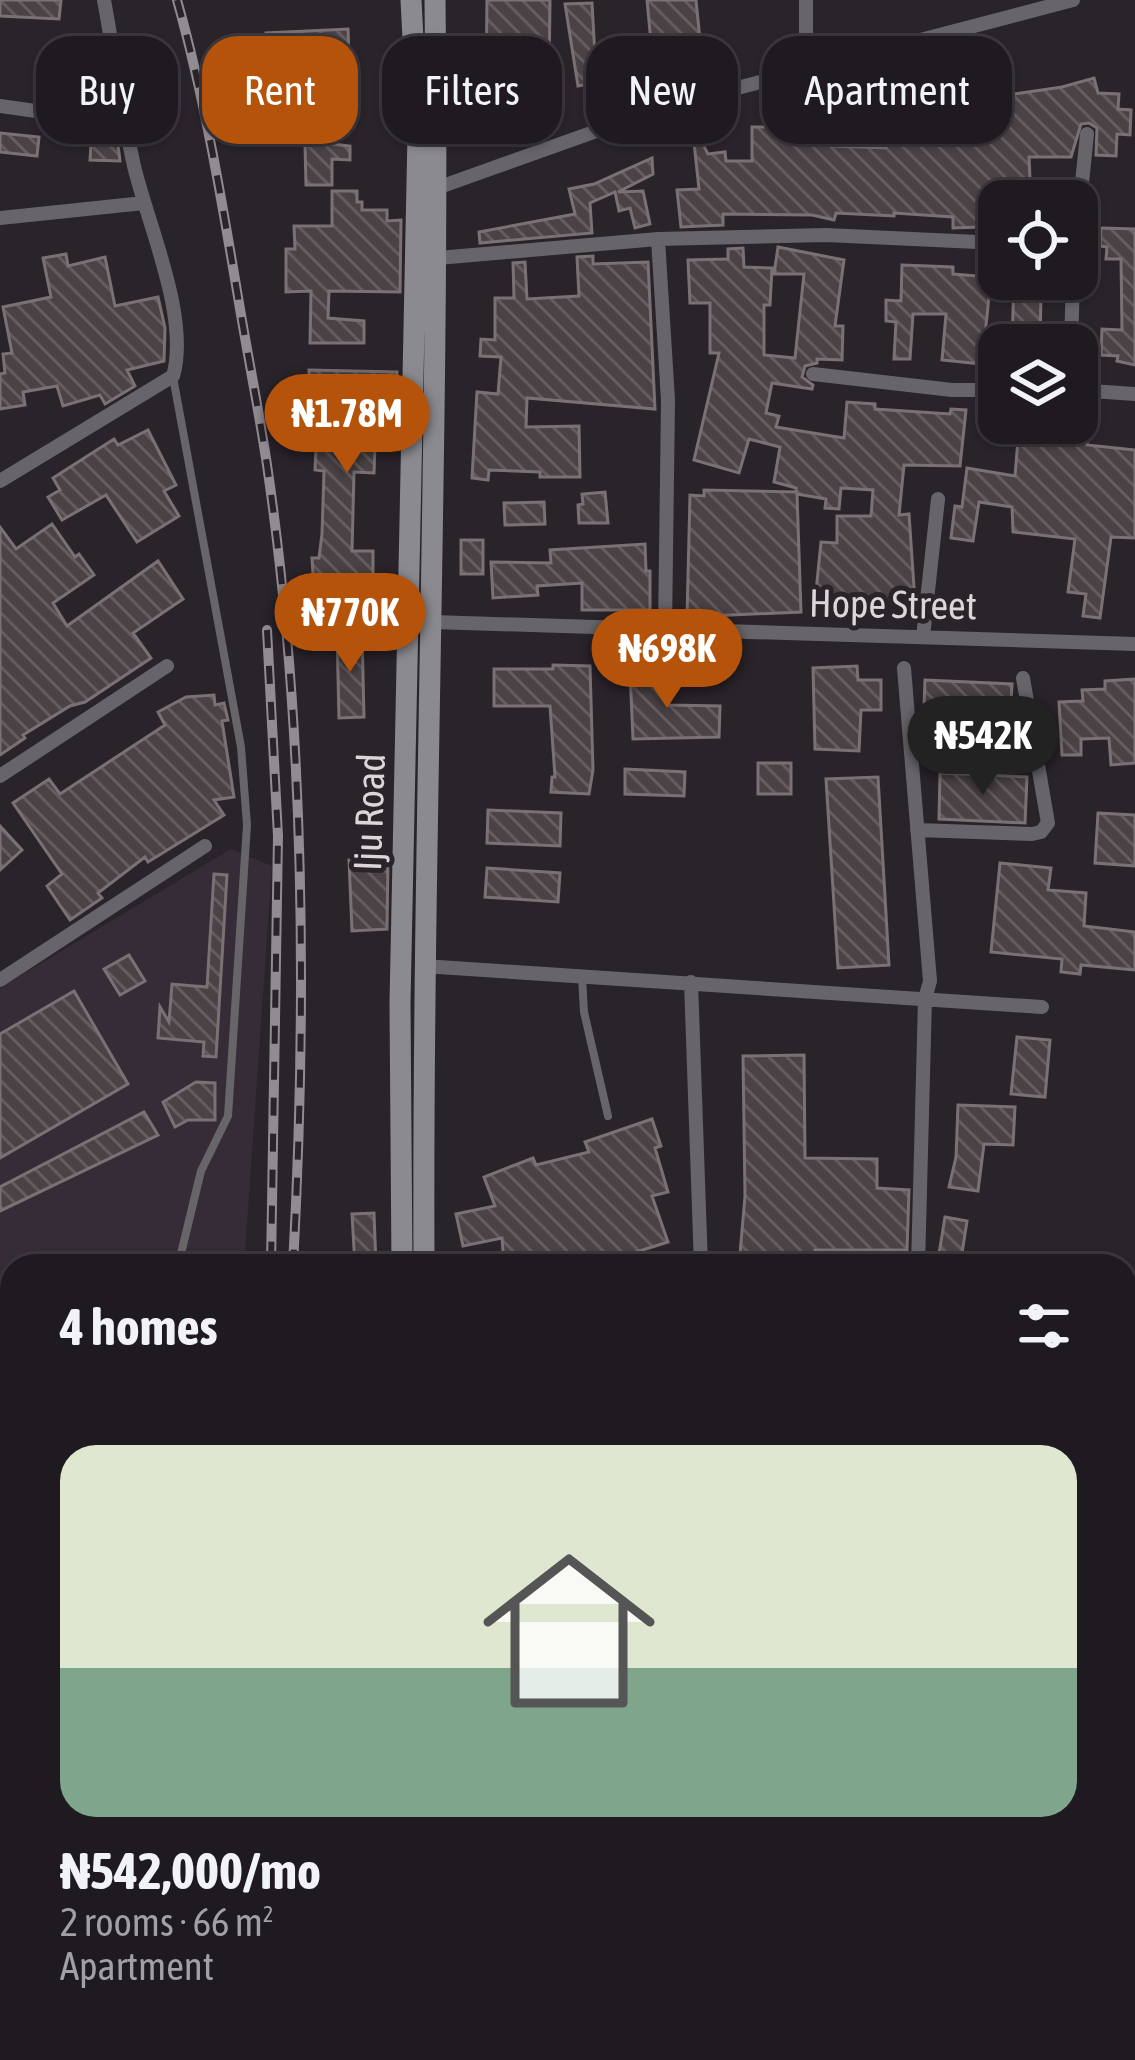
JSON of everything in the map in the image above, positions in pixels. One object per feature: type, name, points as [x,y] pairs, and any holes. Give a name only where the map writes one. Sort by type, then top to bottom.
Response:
[{"type":"main road","name":"Iju Road","points":[[402,1254],[400,1004],[418,135],[411,0]]},
{"type":"main road","name":"Iju Road","points":[[424,1254],[423,966],[438,258],[435,0]]},
{"type":"street","points":[[104,0],[111,36]]},
{"type":"street","points":[[806,0],[806,36]]},
{"type":"street","points":[[921,36],[1040,4],[1073,0]]},
{"type":"street","points":[[437,188],[661,108],[762,79]]},
{"type":"street","points":[[0,106],[36,111]]},
{"type":"street","points":[[1082,180],[1087,134]]},
{"type":"street","points":[[0,481],[173,376],[178,357],[174,316],[131,144]]},
{"type":"street","points":[[0,218],[144,203]]},
{"type":"street","points":[[438,258],[658,239],[826,235],[978,242]]},
{"type":"street","points":[[658,239],[668,400],[665,630]]},
{"type":"street","points":[[813,374],[978,390]]},
{"type":"street","points":[[1098,391],[1135,394]]},
{"type":"street","points":[[922,637],[938,499]]},
{"type":"street","name":"Hope Street","points":[[433,622],[1135,644]]},
{"type":"street","points":[[0,776],[167,666]]},
{"type":"street","points":[[904,668],[930,981],[925,999],[918,1254]]},
{"type":"street","points":[[917,830],[1032,834],[1048,823],[1023,678]]},
{"type":"street","points":[[0,980],[205,846]]},
{"type":"street","points":[[423,966],[1042,1007]]},
{"type":"street","points":[[691,982],[701,1254]]},
{"type":"lane","points":[[173,376],[242,747],[247,825],[228,1117],[200,1171],[181,1254]]},
{"type":"lane","points":[[582,976],[584,1012],[608,1116]]},
{"type":"shaded area","points":[[231,849],[272,866],[245,1254],[0,1254],[0,988]]},
{"type":"building","points":[[0,0],[61,0],[59,19],[0,16]]},
{"type":"building","points":[[487,0],[550,0],[550,36],[487,36]]},
{"type":"building","points":[[647,0],[696,0],[700,36],[650,36]]},
{"type":"building","points":[[592,3],[594,36],[586,36],[586,85],[578,86],[565,4]]},
{"type":"building","points":[[348,29],[348,36],[266,36]]},
{"type":"building","points":[[1094,78],[1098,93],[1119,94],[1118,109],[1131,110],[1130,135],[1117,134],[1116,156],[1096,155],[1097,128],[1081,124],[1071,157],[1029,157],[1030,180],[978,180],[978,227],[953,228],[953,217],[894,213],[836,213],[834,220],[812,215],[723,214],[723,225],[681,227],[677,190],[699,189],[694,144],[703,144],[708,154],[725,152],[726,161],[752,161],[752,127],[762,127],[762,144],[886,148],[885,144],[1012,144],[1012,94]]},
{"type":"building","points":[[0,133],[36,137],[37,156],[0,152]]},
{"type":"building","points":[[91,144],[118,145],[120,161],[90,160]]},
{"type":"building","points":[[305,145],[350,146],[350,160],[332,159],[332,185],[306,185]]},
{"type":"building","points":[[652,158],[653,174],[618,192],[643,191],[650,224],[635,228],[630,208],[619,211],[615,192],[590,203],[592,233],[480,243],[479,232],[575,214],[569,189],[594,184]]},
{"type":"building","points":[[332,191],[357,191],[362,210],[387,210],[387,221],[401,220],[400,292],[329,291],[328,318],[364,321],[364,343],[310,343],[311,291],[286,292],[286,249],[295,249],[294,226],[332,226]]},
{"type":"building","points":[[1101,228],[1135,229],[1135,365],[1117,361],[1118,356],[1101,355],[1102,329],[1122,330],[1121,259],[1106,259],[1107,247],[1100,246]]},
{"type":"building","points":[[778,247],[844,260],[835,326],[843,326],[842,360],[817,359],[805,366],[802,377],[812,389],[772,383],[766,413],[779,416],[776,427],[844,438],[847,402],[875,404],[875,409],[950,414],[951,409],[966,410],[960,466],[904,465],[899,515],[909,514],[915,602],[815,602],[821,542],[837,543],[837,516],[871,516],[873,490],[841,488],[839,509],[825,508],[826,499],[797,494],[801,612],[687,617],[690,495],[704,496],[704,490],[796,492],[796,488],[774,482],[780,447],[749,439],[739,473],[694,460],[719,353],[710,353],[710,303],[690,303],[688,260],[728,259],[728,249],[743,248],[744,267],[772,268],[770,305],[764,305],[764,355],[795,358],[804,274],[774,274]]},
{"type":"building","points":[[66,254],[68,266],[105,257],[115,306],[158,297],[165,328],[164,361],[127,370],[135,386],[105,404],[100,395],[63,406],[57,386],[23,392],[25,405],[0,409],[3,354],[12,353],[3,307],[51,297],[43,258]]},
{"type":"building","points":[[593,256],[593,264],[648,262],[655,409],[527,398],[526,427],[579,426],[580,477],[489,470],[488,480],[472,478],[477,392],[498,394],[501,357],[480,356],[481,339],[495,340],[495,298],[514,298],[513,263],[525,262],[527,299],[579,296],[577,257]]},
{"type":"building","points":[[902,265],[953,267],[953,274],[978,276],[978,300],[989,300],[986,324],[978,324],[978,364],[942,360],[946,314],[913,314],[910,359],[894,359],[896,322],[886,321],[886,300],[901,301]]},
{"type":"building","points":[[1013,300],[1041,300],[1040,324],[1013,324]]},
{"type":"building","points":[[309,370],[397,372],[397,389],[369,390],[369,418],[376,419],[374,473],[354,472],[352,551],[373,551],[373,578],[385,578],[384,615],[350,615],[350,578],[313,574],[312,558],[319,558],[322,534],[324,471],[315,470],[318,405],[309,405]]},
{"type":"building","points":[[148,430],[176,485],[164,491],[179,516],[137,542],[106,495],[62,520],[48,497],[60,490],[53,478],[114,439],[118,445]]},
{"type":"building","points":[[1018,444],[1135,450],[1135,538],[1111,537],[1100,618],[1083,616],[1086,594],[1068,592],[1075,539],[1013,532],[1012,507],[979,502],[973,541],[951,538],[955,506],[962,507],[967,468],[1015,476]]},
{"type":"building","points":[[605,492],[608,523],[579,523],[582,494]]},
{"type":"building","points":[[544,502],[545,524],[505,525],[504,503]]},
{"type":"building","points":[[52,524],[94,575],[53,603],[67,626],[158,561],[183,599],[133,633],[151,658],[85,702],[23,735],[0,755],[0,527],[16,549]]},
{"type":"building","points":[[461,540],[483,540],[483,574],[461,574]]},
{"type":"building","points":[[645,544],[650,610],[582,610],[582,583],[537,586],[538,595],[493,598],[491,562],[551,563],[550,550]]},
{"type":"building","points":[[337,633],[362,633],[364,717],[339,718]]},
{"type":"building","points":[[553,665],[590,666],[593,770],[589,794],[551,792],[555,777],[550,706],[494,706],[494,669],[553,669]]},
{"type":"building","points":[[857,666],[858,680],[881,680],[881,710],[861,710],[859,751],[815,749],[813,668]]},
{"type":"building","points":[[667,670],[669,705],[720,706],[719,737],[633,739],[630,672]]},
{"type":"building","points":[[1135,679],[1135,763],[1111,765],[1109,738],[1081,739],[1081,755],[1062,755],[1059,702],[1083,701],[1082,690],[1105,689],[1105,681]]},
{"type":"building","points":[[925,680],[1012,684],[1009,736],[923,733]]},
{"type":"building","points":[[214,695],[215,705],[224,703],[228,720],[222,721],[234,797],[214,800],[224,815],[148,862],[145,857],[98,893],[102,898],[70,920],[47,886],[62,874],[13,803],[49,779],[60,794],[165,725],[158,712],[186,697]]},
{"type":"building","points":[[758,763],[791,763],[791,794],[758,794]]},
{"type":"building","points":[[625,769],[685,772],[684,796],[625,794]]},
{"type":"building","points":[[940,773],[1027,777],[1025,823],[939,819]]},
{"type":"building","points":[[878,777],[889,965],[838,968],[826,779]]},
{"type":"building","points":[[488,810],[561,813],[560,846],[487,843]]},
{"type":"building","points":[[1098,813],[1135,815],[1135,866],[1095,863]]},
{"type":"building","points":[[0,826],[22,850],[0,870]]},
{"type":"building","points":[[388,859],[387,929],[352,931],[349,860]]},
{"type":"building","points":[[1000,863],[1051,868],[1048,890],[1086,893],[1084,926],[1135,932],[1135,970],[1081,965],[1080,974],[1061,972],[1062,959],[991,952]]},
{"type":"building","points":[[487,868],[560,873],[558,902],[485,897]]},
{"type":"building","points":[[214,874],[227,875],[216,1057],[203,1056],[204,1042],[158,1038],[160,1007],[169,1022],[172,984],[207,987]]},
{"type":"building","points":[[129,955],[145,981],[120,995],[104,969]]},
{"type":"building","points":[[74,991],[128,1084],[0,1158],[0,1034]]},
{"type":"building","points":[[1017,1037],[1050,1040],[1045,1097],[1011,1094]]},
{"type":"building","points":[[804,1055],[805,1158],[877,1159],[877,1188],[909,1190],[907,1250],[740,1254],[745,1196],[743,1056]]},
{"type":"building","points":[[196,1082],[215,1083],[215,1120],[188,1120],[175,1127],[163,1102]]},
{"type":"building","points":[[958,1105],[1015,1107],[1013,1145],[984,1144],[978,1191],[949,1187],[956,1157]]},
{"type":"building","points":[[144,1112],[158,1135],[0,1211],[0,1187]]},
{"type":"building","points":[[652,1119],[668,1192],[652,1196],[668,1242],[630,1254],[503,1254],[502,1238],[463,1246],[456,1214],[495,1206],[484,1177],[533,1158],[536,1165],[589,1152],[585,1142]]},
{"type":"building","points":[[374,1213],[376,1254],[354,1254],[352,1214]]},
{"type":"building","points":[[945,1217],[967,1221],[962,1254],[939,1254]]},
{"type":"railway","points":[[177,0],[212,151],[261,424],[280,563],[300,865],[293,1254]]},
{"type":"railway","points":[[267,630],[278,836],[271,1254]]}]
